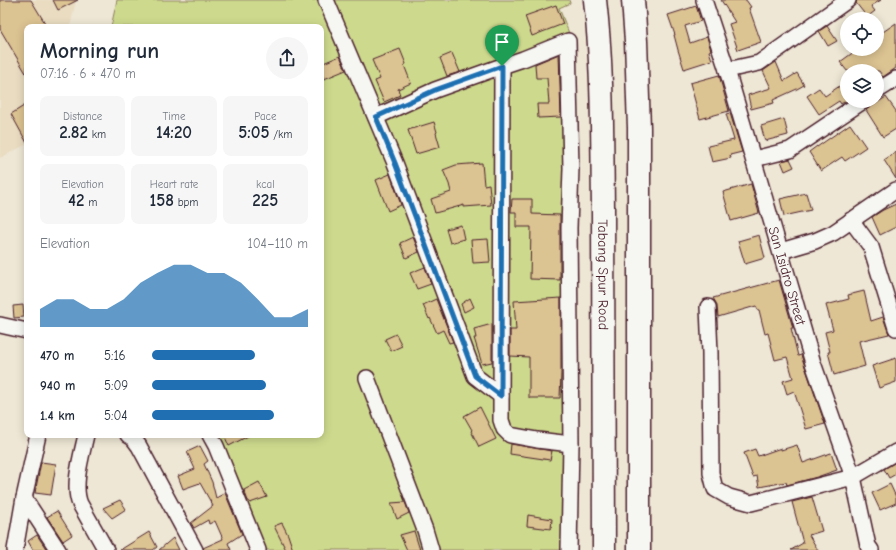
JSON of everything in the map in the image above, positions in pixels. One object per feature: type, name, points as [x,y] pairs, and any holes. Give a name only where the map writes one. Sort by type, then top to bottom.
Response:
[{"type":"highway","name":"Tabang Spur Road","points":[[595,0],[598,24],[601,85],[604,550]]},
{"type":"highway","points":[[633,0],[639,128],[639,550]]},
{"type":"street","points":[[326,0],[395,163],[475,376],[501,396]]},
{"type":"street","name":"San Isidro Street","points":[[704,0],[754,159],[813,363],[853,477],[868,546],[871,550]]},
{"type":"street","points":[[727,70],[759,63],[848,0]]},
{"type":"street","points":[[376,117],[435,90],[524,59],[568,41],[571,168],[570,550]]},
{"type":"street","points":[[502,66],[501,420],[504,429],[510,435],[571,444]]},
{"type":"street","points":[[884,87],[896,79]]},
{"type":"street","points":[[754,159],[790,150],[853,108]]},
{"type":"street","points":[[781,251],[815,241],[833,233],[896,190]]},
{"type":"street","points":[[851,220],[871,247],[896,328]]},
{"type":"street","points":[[708,307],[711,473],[715,489],[729,497],[751,503],[853,477],[896,452]]},
{"type":"street","points":[[0,325],[24,331]]},
{"type":"street","points":[[367,378],[425,530],[431,550]]},
{"type":"street","points":[[15,550],[24,498],[37,438]]},
{"type":"street","points":[[85,438],[77,484],[77,498],[106,550]]},
{"type":"street","points":[[133,438],[140,446],[195,550]]},
{"type":"street","points":[[212,438],[258,550]]},
{"type":"street","points":[[24,498],[58,550]]},
{"type":"shaded area","points":[[0,0],[76,0],[71,24],[24,24],[24,146],[0,158]]},
{"type":"green space","points":[[117,0],[569,0],[570,3],[559,8],[576,51],[576,550],[266,550],[213,438],[324,438],[324,24],[112,24]]},
{"type":"building","points":[[0,0],[31,0],[45,23],[24,24],[24,70],[0,29]]},
{"type":"building","points":[[53,0],[78,0],[58,10]]},
{"type":"building","points":[[721,0],[746,0],[751,7],[749,8],[761,42],[738,50],[729,24],[735,22]]},
{"type":"building","points":[[857,0],[881,0],[871,6],[875,11],[874,12],[863,12],[856,3]]},
{"type":"building","points":[[556,5],[563,24],[532,36],[525,16]]},
{"type":"building","points":[[696,6],[701,21],[685,26],[690,43],[707,37],[712,60],[684,69],[668,15]]},
{"type":"building","points":[[896,23],[896,68],[884,76],[884,64],[842,64],[840,62],[848,56],[884,56],[884,31]]},
{"type":"building","points":[[827,26],[837,41],[828,46],[819,31]]},
{"type":"building","points":[[400,49],[411,83],[398,89],[400,95],[384,102],[375,81],[380,79],[372,60]]},
{"type":"building","points":[[452,53],[460,72],[447,76],[440,58]]},
{"type":"building","points":[[559,54],[561,117],[538,118],[537,104],[549,104],[547,78],[536,78],[535,64]]},
{"type":"building","points":[[340,56],[346,70],[324,79],[324,63]]},
{"type":"building","points":[[776,62],[784,81],[797,73],[804,85],[773,100],[774,103],[751,109],[748,95],[771,88],[763,71]]},
{"type":"building","points":[[719,75],[729,111],[700,119],[690,83]]},
{"type":"building","points":[[840,86],[840,102],[839,101],[819,114],[807,96],[819,88],[825,96]]},
{"type":"building","points":[[886,97],[896,111],[896,129],[883,137],[866,110],[869,108],[884,108],[884,98]]},
{"type":"building","points":[[24,106],[24,138],[11,114]]},
{"type":"building","points":[[730,113],[742,152],[730,155],[731,158],[712,162],[708,146],[734,140],[726,114]]},
{"type":"building","points":[[784,119],[788,135],[765,141],[761,126]]},
{"type":"building","points":[[434,122],[440,147],[416,154],[408,130]]},
{"type":"building","points":[[850,124],[866,147],[845,161],[842,157],[821,171],[809,152]]},
{"type":"building","points":[[896,152],[896,179],[884,160]]},
{"type":"building","points":[[790,159],[794,167],[785,171],[781,161]]},
{"type":"building","points":[[482,163],[484,185],[489,184],[491,205],[464,207],[464,205],[435,213],[431,199],[451,192],[443,170],[456,165]]},
{"type":"building","points":[[390,174],[401,205],[388,211],[376,180]]},
{"type":"building","points":[[751,184],[759,213],[731,221],[723,192]]},
{"type":"building","points":[[806,193],[811,210],[784,216],[780,199]]},
{"type":"building","points":[[512,199],[532,199],[532,214],[560,215],[560,280],[530,279],[531,227],[516,227],[516,212],[511,212]]},
{"type":"building","points":[[896,204],[896,227],[880,235],[872,217]]},
{"type":"building","points":[[461,225],[464,239],[450,243],[446,229]]},
{"type":"building","points":[[759,235],[765,258],[745,264],[738,241]]},
{"type":"building","points":[[413,237],[419,252],[406,258],[400,243]]},
{"type":"building","points":[[488,239],[490,262],[473,263],[471,240]]},
{"type":"building","points":[[425,267],[431,284],[417,289],[410,273]]},
{"type":"building","points":[[779,280],[793,328],[791,328],[798,356],[801,355],[825,424],[806,429],[794,391],[787,394],[783,381],[793,378],[787,357],[775,360],[768,333],[765,334],[759,310],[756,306],[718,317],[717,306],[713,298]]},
{"type":"building","points":[[864,291],[871,321],[883,317],[889,334],[859,341],[865,366],[834,375],[825,332],[833,330],[826,305],[849,299],[848,295]]},
{"type":"building","points":[[470,298],[474,307],[464,312],[461,304]]},
{"type":"building","points":[[561,298],[560,398],[529,398],[529,357],[510,356],[510,330],[516,330],[514,301]]},
{"type":"building","points":[[436,299],[453,342],[449,343],[443,330],[437,333],[423,305]]},
{"type":"building","points":[[23,305],[24,317],[14,318],[13,306]]},
{"type":"building","points":[[492,324],[492,362],[482,364],[474,338],[476,338],[474,329]]},
{"type":"building","points":[[396,334],[402,346],[391,351],[385,339]]},
{"type":"building","points":[[896,358],[896,382],[879,388],[872,366]]},
{"type":"building","points":[[480,407],[496,439],[479,447],[464,416]]},
{"type":"building","points":[[225,438],[244,438],[229,446]]},
{"type":"building","points":[[511,444],[552,451],[550,460],[510,454]]},
{"type":"building","points":[[797,445],[803,463],[831,453],[837,470],[787,485],[786,482],[759,487],[757,476],[753,477],[744,453],[755,449],[758,456],[781,448],[781,450]]},
{"type":"building","points":[[200,446],[208,461],[204,464],[212,482],[216,498],[225,493],[242,534],[228,543],[231,550],[204,550],[203,548],[223,539],[215,521],[209,524],[208,520],[194,528],[191,523],[213,506],[200,483],[183,489],[178,476],[195,469],[187,452]]},
{"type":"building","points":[[41,462],[56,464],[51,495],[35,493]]},
{"type":"building","points":[[896,462],[896,474],[889,478],[884,469]]},
{"type":"building","points":[[259,482],[267,497],[250,503],[244,490]]},
{"type":"building","points":[[890,484],[896,497],[896,503],[880,510],[872,493]]},
{"type":"building","points":[[812,497],[822,531],[809,535],[818,550],[791,550],[803,543],[792,502]]},
{"type":"building","points":[[120,500],[126,509],[112,518],[103,508]]},
{"type":"building","points":[[405,502],[409,513],[397,519],[391,503]]},
{"type":"building","points":[[57,511],[72,535],[63,541],[47,517]]},
{"type":"building","points":[[528,515],[552,519],[551,529],[527,526]]},
{"type":"building","points":[[282,523],[293,550],[286,550],[274,526]]},
{"type":"building","points":[[414,531],[420,550],[407,550],[400,535]]},
{"type":"building","points":[[149,532],[157,547],[153,550],[120,550]]},
{"type":"building","points":[[37,535],[47,550],[33,550],[28,541]]},
{"type":"building","points":[[173,538],[179,550],[159,550]]},
{"type":"route","points":[[502,66],[501,396],[475,376],[395,163],[376,117],[435,90],[502,66]]}]
